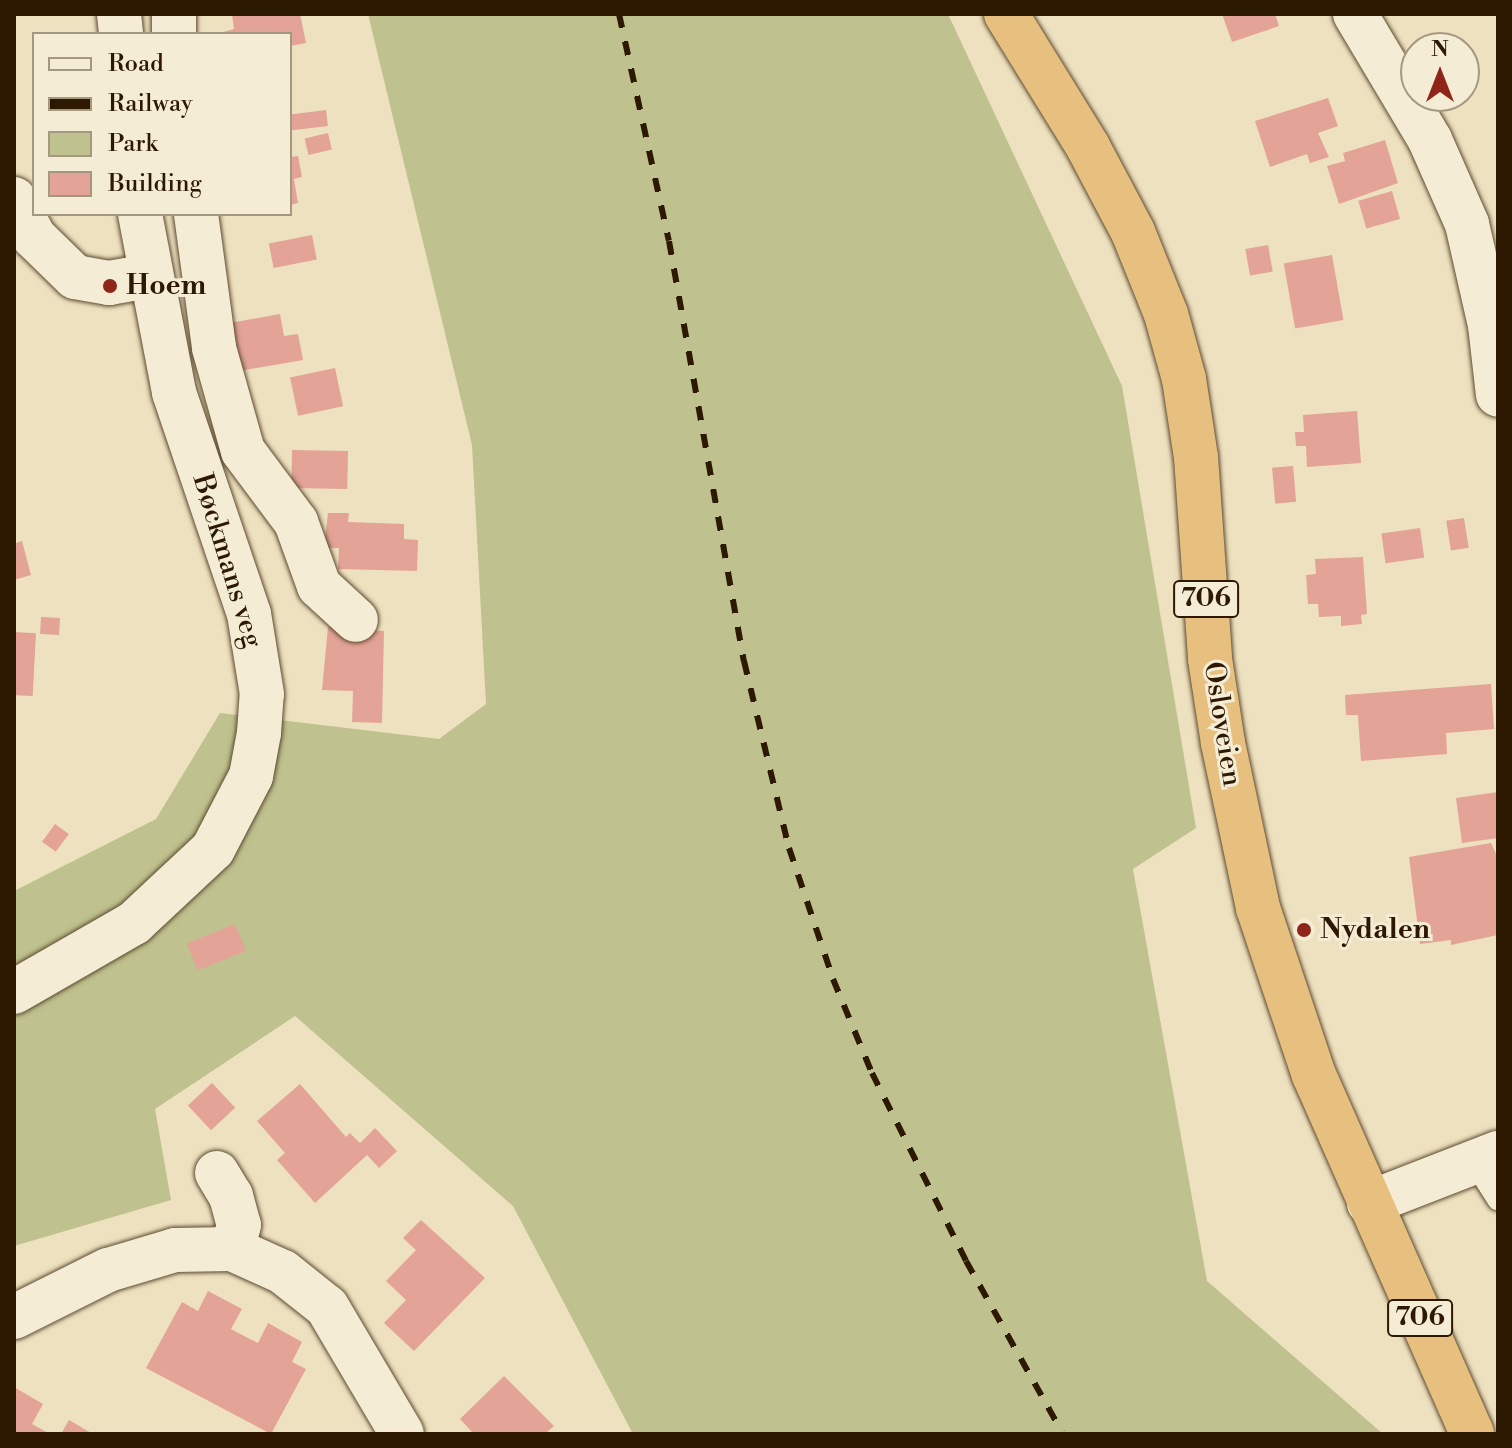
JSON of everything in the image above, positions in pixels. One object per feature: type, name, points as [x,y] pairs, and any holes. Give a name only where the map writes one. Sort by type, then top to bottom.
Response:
[{"type":"highway","name":"Osloveien","points":[[1006,14],[1088,147],[1133,232],[1166,314],[1184,379],[1196,457],[1210,659],[1223,743],[1258,908],[1314,1075],[1472,1434]]},
{"type":"street","points":[[1355,14],[1430,140],[1467,224],[1490,325],[1498,395]]},
{"type":"street","points":[[14,199],[34,237],[75,277],[109,283],[149,276]]},
{"type":"street","name":"Bøckmans veg","points":[[14,992],[134,923],[213,849],[251,776],[259,733],[262,694],[249,614],[174,392],[149,276],[140,216]]},
{"type":"street","points":[[196,216],[214,348],[243,451],[296,522],[319,586],[356,620]]},
{"type":"street","points":[[1369,1203],[1486,1158]]},
{"type":"street","points":[[217,1173],[231,1196],[239,1225],[232,1249]]},
{"type":"street","points":[[14,1317],[108,1270],[175,1250],[232,1249],[283,1272],[327,1307],[402,1434]]},
{"type":"lane","points":[[1486,1158],[1498,1199]]},
{"type":"green space","points":[[368,14],[948,14],[1122,386],[1196,828],[1133,869],[1207,1281],[1383,1434],[633,1434],[513,1206],[295,1016],[155,1109],[171,1200],[14,1246],[14,891],[156,819],[220,713],[439,739],[486,704],[472,445]]},
{"type":"building","points":[[232,14],[300,14],[306,43],[292,46],[292,32],[223,32],[234,29]]},
{"type":"building","points":[[1222,14],[1275,14],[1279,26],[1232,42]]},
{"type":"building","points":[[1328,98],[1338,126],[1318,133],[1329,157],[1310,163],[1307,154],[1270,167],[1255,121]]},
{"type":"building","points":[[326,110],[328,126],[292,130],[292,114]]},
{"type":"building","points":[[328,133],[332,150],[308,155],[305,138]]},
{"type":"building","points":[[1385,140],[1398,183],[1339,204],[1327,166],[1345,161],[1343,153]]},
{"type":"building","points":[[298,156],[302,177],[294,179],[298,203],[292,204],[292,157]]},
{"type":"building","points":[[1392,191],[1400,219],[1366,229],[1358,201]]},
{"type":"building","points":[[312,235],[317,260],[274,268],[269,243]]},
{"type":"building","points":[[1268,245],[1273,272],[1250,276],[1245,249]]},
{"type":"building","points":[[1332,255],[1343,320],[1295,329],[1284,264]]},
{"type":"building","points":[[280,314],[284,336],[298,334],[303,360],[239,371],[230,323]]},
{"type":"building","points":[[335,368],[343,406],[298,416],[290,378]]},
{"type":"building","points":[[1357,411],[1361,463],[1307,467],[1306,446],[1296,446],[1295,432],[1304,432],[1303,415]]},
{"type":"building","points":[[292,450],[348,451],[347,489],[291,488]]},
{"type":"building","points":[[1293,466],[1296,502],[1275,504],[1272,468]]},
{"type":"building","points":[[328,513],[349,513],[348,522],[404,524],[404,539],[418,540],[417,571],[338,569],[339,548],[324,548]]},
{"type":"building","points":[[1464,518],[1469,548],[1451,550],[1446,521]]},
{"type":"building","points":[[1420,528],[1424,558],[1386,563],[1381,533]]},
{"type":"building","points":[[22,541],[31,575],[14,580],[14,544]]},
{"type":"building","points":[[1363,557],[1367,614],[1361,615],[1362,624],[1341,626],[1341,616],[1319,617],[1318,604],[1308,604],[1306,575],[1316,574],[1315,559]]},
{"type":"building","points":[[41,617],[60,618],[59,635],[40,634]]},
{"type":"building","points":[[328,627],[384,631],[382,723],[352,722],[353,691],[322,690]]},
{"type":"building","points":[[14,632],[36,633],[33,696],[14,695]]},
{"type":"building","points":[[1491,684],[1494,729],[1446,733],[1447,754],[1361,761],[1358,715],[1346,715],[1345,695]]},
{"type":"building","points":[[1498,792],[1498,838],[1462,843],[1456,798]]},
{"type":"building","points":[[55,824],[69,834],[56,852],[42,842]]},
{"type":"building","points":[[1491,843],[1498,858],[1498,935],[1451,945],[1451,940],[1420,944],[1409,857]]},
{"type":"building","points":[[235,924],[246,951],[198,970],[187,943]]},
{"type":"building","points":[[212,1083],[235,1108],[211,1130],[188,1106]]},
{"type":"building","points":[[300,1084],[346,1137],[350,1133],[360,1143],[375,1128],[397,1151],[379,1168],[367,1155],[315,1203],[277,1160],[285,1153],[257,1121]]},
{"type":"building","points":[[421,1220],[485,1278],[414,1351],[384,1323],[406,1300],[386,1281],[416,1250],[403,1238]]},
{"type":"building","points":[[208,1291],[242,1309],[231,1329],[258,1343],[268,1323],[302,1342],[292,1362],[306,1369],[271,1434],[146,1368],[182,1302],[198,1311]]},
{"type":"building","points":[[504,1376],[554,1426],[545,1434],[474,1434],[460,1419]]},
{"type":"building","points":[[14,1387],[43,1404],[32,1424],[50,1434],[14,1434]]},
{"type":"building","points":[[69,1420],[86,1430],[93,1434],[61,1434]]},
{"type":"railway","points":[[619,14],[669,241],[744,661],[789,848],[833,979],[872,1073],[966,1261],[1062,1432]]},
{"type":"place","name":"Hoem","points":[[110,286]]},
{"type":"place","name":"Nydalen","points":[[1304,930]]}]
